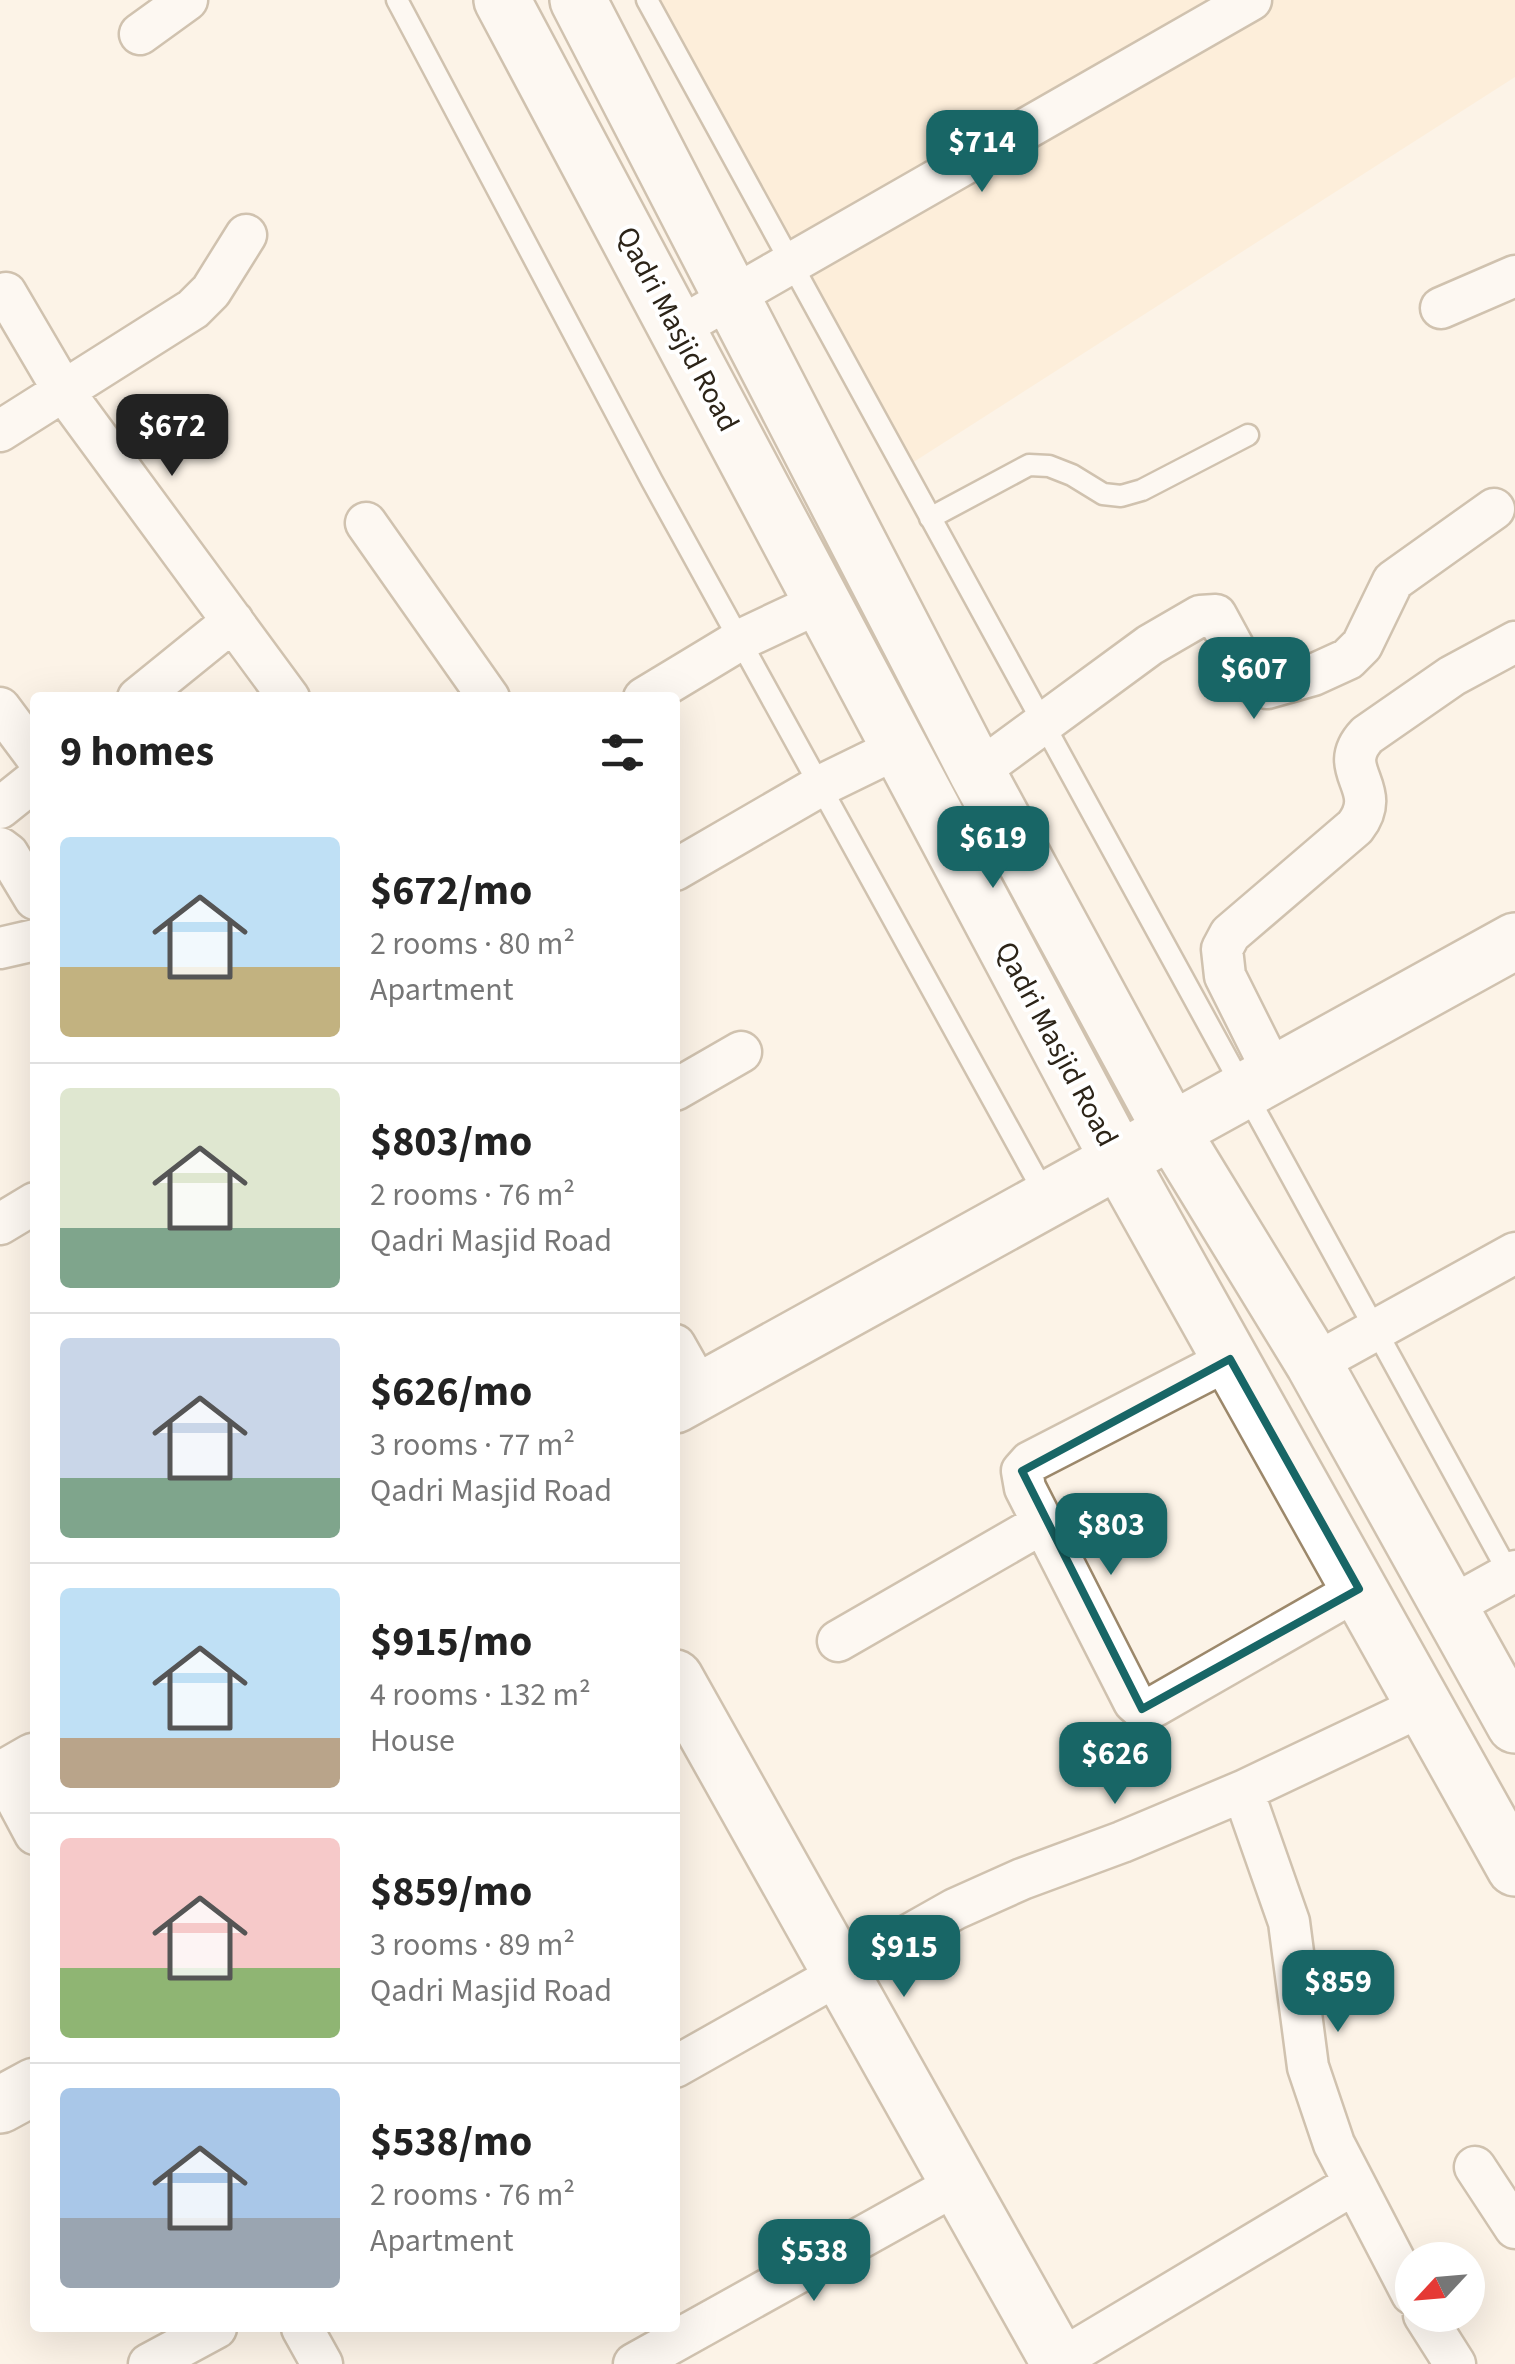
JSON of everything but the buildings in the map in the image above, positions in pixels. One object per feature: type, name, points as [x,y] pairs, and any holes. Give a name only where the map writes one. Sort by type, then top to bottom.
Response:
[{"type":"street","points":[[140,34],[187,0]]},
{"type":"street","name":"Qadri Masjid Road","points":[[502,0],[1119,1160],[1515,1868]]},
{"type":"street","name":"Qadri Masjid Road","points":[[578,0],[977,772],[1171,1130],[1314,1364],[1515,1725]]},
{"type":"street","points":[[678,328],[1251,0]]},
{"type":"street","points":[[0,431],[192,309],[211,291],[246,234]]},
{"type":"street","points":[[1441,308],[1515,276]]},
{"type":"street","points":[[6,293],[64,392],[285,692]]},
{"type":"street","points":[[977,772],[1150,646],[1200,616],[1216,615],[1252,683],[1259,687],[1267,688],[1336,666],[1362,645],[1394,581],[1494,508]]},
{"type":"street","points":[[366,523],[485,692]]},
{"type":"street","points":[[654,692],[740,640],[821,602]]},
{"type":"street","points":[[145,692],[233,621]]},
{"type":"street","points":[[1260,1082],[1225,976],[1222,950],[1230,934],[1356,827],[1365,814],[1368,799],[1354,759],[1357,746],[1452,676],[1515,642]]},
{"type":"street","points":[[0,708],[30,748]]},
{"type":"street","points":[[680,867],[820,786],[900,747]]},
{"type":"street","points":[[0,808],[30,784]]},
{"type":"street","points":[[0,848],[8,854],[30,891]]},
{"type":"street","points":[[0,948],[30,941]]},
{"type":"street","points":[[684,1380],[1048,1200],[1515,941]]},
{"type":"street","points":[[680,1087],[741,1052]]},
{"type":"street","points":[[0,1224],[30,1206]]},
{"type":"street","points":[[1314,1364],[1515,1253]]},
{"type":"street","points":[[1230,1358],[1030,1462],[1022,1471],[1043,1523],[1134,1702],[1142,1708],[1154,1706],[1358,1589]]},
{"type":"street","points":[[838,1641],[1043,1523]]},
{"type":"street","points":[[1450,1607],[1513,1576]]},
{"type":"street","points":[[680,2064],[955,1909],[1243,1791],[1424,1705]]},
{"type":"street","points":[[683,1709],[840,1973],[1059,2362],[1354,2184]]},
{"type":"street","points":[[13,1773],[30,1820]]},
{"type":"street","points":[[1243,1791],[1289,1922],[1308,2067],[1334,2144],[1395,2262]]},
{"type":"street","points":[[0,2106],[30,2089]]},
{"type":"street","points":[[1474,2167],[1515,2228]]},
{"type":"street","points":[[634,2364],[959,2183]]},
{"type":"street","points":[[149,2364],[209,2332]]},
{"type":"street","points":[[304,2332],[322,2364]]},
{"type":"street","points":[[1435,2332],[1455,2364]]},
{"type":"lane","points":[[397,0],[740,640],[1048,1200]]},
{"type":"lane","points":[[647,0],[1045,725],[1260,1082],[1376,1330],[1513,1576]]},
{"type":"lane","points":[[930,518],[1029,465],[1049,466],[1103,494],[1122,496],[1142,490],[1248,435]]},
{"type":"highlighted area","points":[[1230,1359],[1359,1589],[1142,1709],[1022,1471]]},
{"type":"shaded area","points":[[651,0],[1515,0],[1515,77],[898,472]]}]
